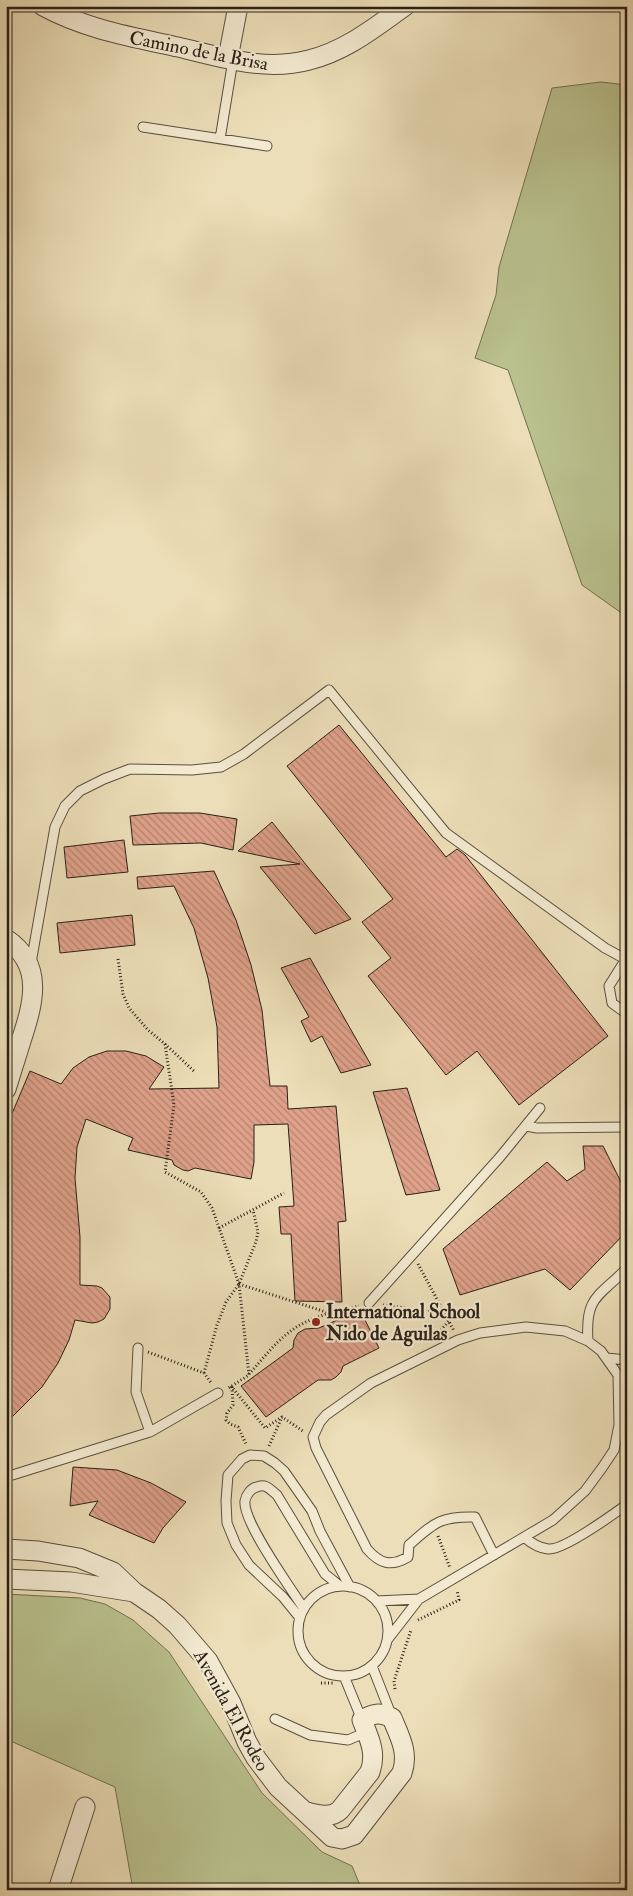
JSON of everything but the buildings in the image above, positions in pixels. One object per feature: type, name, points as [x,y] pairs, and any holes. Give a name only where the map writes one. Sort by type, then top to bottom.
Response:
[{"type":"street","name":"Camino de la Brisa","points":[[43,6],[87,26],[109,32],[264,65],[293,64],[323,57],[353,42],[405,6]]},
{"type":"street","points":[[230,59],[238,6]]},
{"type":"street","points":[[6,939],[22,953],[30,967],[32,989],[32,1007],[6,1089]]},
{"type":"street","name":"Avenida El Rodeo","points":[[6,1549],[38,1551],[79,1558],[113,1572],[134,1592],[159,1609],[193,1642],[220,1682],[247,1742],[256,1758],[278,1787],[332,1837],[342,1839],[354,1835],[398,1780],[405,1766],[403,1746],[392,1718]]},
{"type":"street","points":[[70,1582],[79,1570],[79,1558]]},
{"type":"street","name":"Avenida El Rodeo","points":[[6,1579],[70,1582],[134,1592]]},
{"type":"street","points":[[304,1811],[327,1816],[337,1814],[342,1809],[370,1772],[373,1750],[364,1726],[370,1715],[382,1713],[392,1718]]},
{"type":"street","points":[[58,1890],[85,1807]]},
{"type":"lane","points":[[6,12],[8,6]]},
{"type":"lane","points":[[220,139],[230,59]]},
{"type":"lane","points":[[143,127],[267,146]]},
{"type":"lane","points":[[30,967],[55,827],[65,806],[80,791],[130,769],[192,770],[221,767],[244,754],[329,690],[446,833],[606,948],[626,960],[609,986],[612,1003],[627,1014]]},
{"type":"lane","points":[[369,1303],[500,1157],[540,1108]]},
{"type":"lane","points":[[526,1126],[537,1128],[627,1127]]},
{"type":"lane","points":[[588,1341],[586,1324],[589,1308],[594,1299],[627,1268]]},
{"type":"lane","points":[[388,1639],[419,1599],[454,1579],[553,1520],[585,1491],[614,1450],[619,1425],[618,1376],[601,1350],[588,1341],[565,1331],[526,1327],[480,1333],[458,1340],[372,1383],[326,1415],[320,1422],[313,1438],[316,1448],[367,1549],[374,1557],[386,1563],[398,1562],[408,1557],[409,1546],[434,1524],[445,1518],[475,1517],[494,1555]]},
{"type":"lane","points":[[138,1348],[136,1392],[150,1432]]},
{"type":"lane","points":[[606,1358],[627,1360]]},
{"type":"lane","points":[[6,1477],[150,1432],[218,1394]]},
{"type":"lane","points":[[300,1618],[283,1596],[249,1565],[236,1545],[227,1523],[228,1475],[235,1466],[250,1455],[264,1456],[275,1462],[298,1489],[312,1512],[350,1587]]},
{"type":"lane","points":[[304,1609],[263,1546],[246,1512],[245,1500],[251,1490],[258,1486],[268,1486],[276,1494],[326,1574],[340,1586]]},
{"type":"lane","points":[[524,1537],[533,1545],[549,1550],[562,1546],[627,1504]]},
{"type":"lane","points":[[340,1586],[360,1589],[377,1601],[384,1612],[388,1625],[388,1639],[383,1654],[372,1666],[359,1674],[344,1676],[327,1674],[305,1656],[299,1638],[300,1618],[304,1609],[319,1593],[330,1588],[340,1586]]},
{"type":"lane","points":[[377,1601],[419,1599]]},
{"type":"lane","points":[[372,1666],[392,1718]]},
{"type":"lane","points":[[275,1719],[310,1735],[348,1740],[364,1726],[344,1676]]},
{"type":"path","points":[[118,959],[123,994],[129,1008],[148,1030],[195,1072]]},
{"type":"path","points":[[165,1044],[174,1105],[165,1172],[201,1192],[212,1208],[239,1284],[249,1375]]},
{"type":"path","points":[[219,1228],[284,1193]]},
{"type":"path","points":[[204,1373],[223,1310],[239,1284],[256,1242],[258,1232],[253,1210]]},
{"type":"path","points":[[412,1255],[458,1340]]},
{"type":"path","points":[[239,1284],[329,1313]]},
{"type":"path","points":[[138,1348],[204,1373],[218,1394],[249,1375],[286,1334],[301,1324],[329,1313],[369,1303],[445,1313]]},
{"type":"path","points":[[232,1386],[264,1428],[282,1417]]},
{"type":"path","points":[[232,1386],[233,1405],[227,1413],[226,1420],[238,1427],[250,1455]]},
{"type":"path","points":[[282,1417],[313,1438]]},
{"type":"path","points":[[264,1456],[282,1417]]},
{"type":"path","points":[[395,1693],[394,1681],[413,1623],[459,1600],[454,1579],[434,1524]]},
{"type":"green space","points":[[601,82],[627,85],[627,617],[582,585],[508,370],[475,358],[496,295],[499,267],[552,88]]},
{"type":"green space","points":[[6,1594],[80,1598],[105,1604],[133,1620],[169,1652],[262,1793],[322,1852],[352,1866],[362,1890],[133,1890],[115,1787],[6,1739]]},
{"type":"place","name":"International School Nido de Aguilas","points":[[316,1322]]}]
